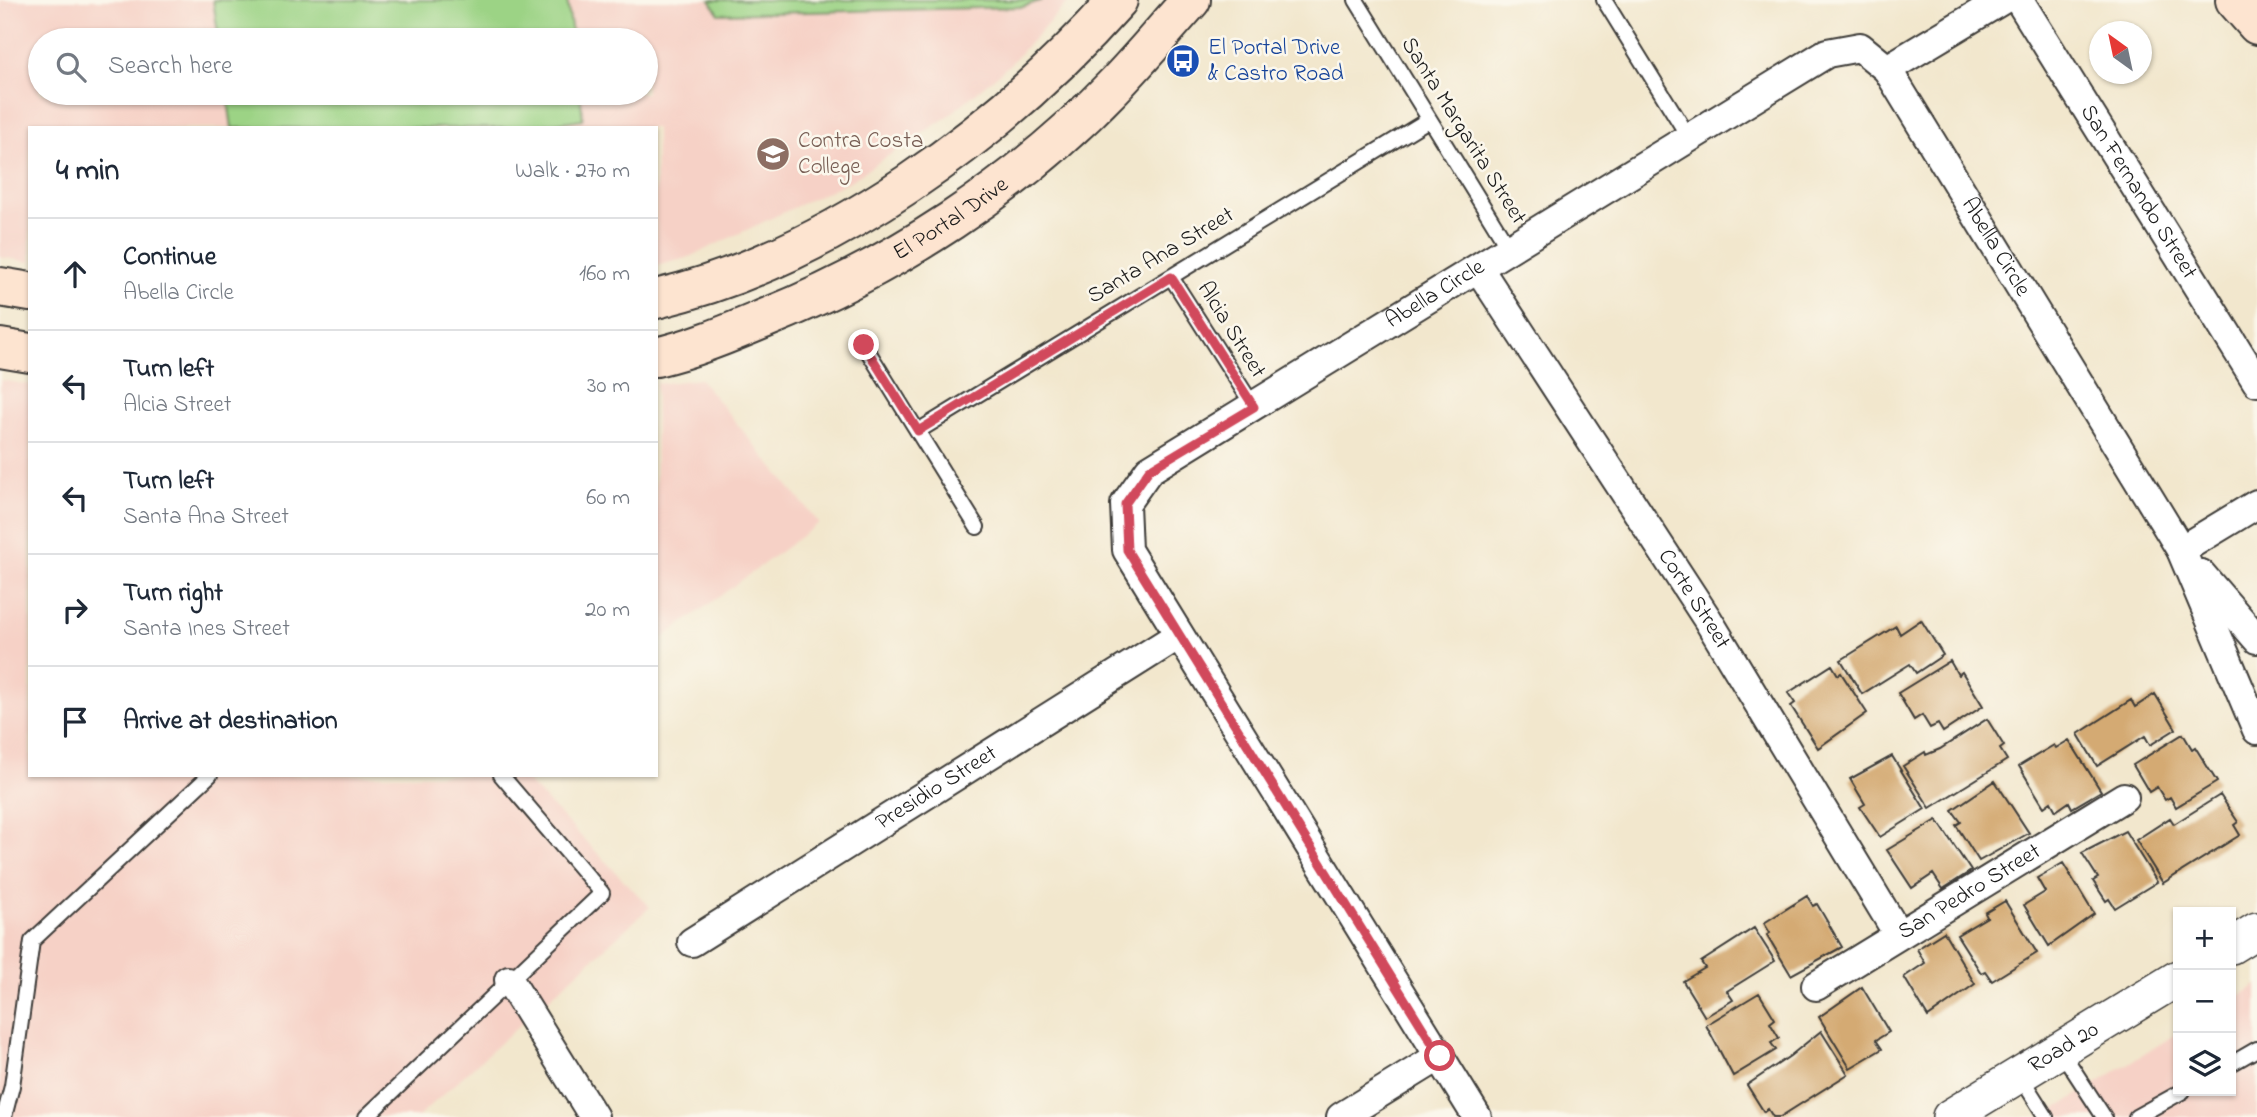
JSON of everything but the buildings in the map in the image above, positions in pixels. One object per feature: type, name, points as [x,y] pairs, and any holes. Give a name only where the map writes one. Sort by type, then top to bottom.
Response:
[{"type":"main road","points":[[658,298],[719,282],[842,224],[909,183],[990,126],[1079,44],[1118,0]]},
{"type":"main road","name":"El Portal Drive","points":[[658,357],[688,350],[819,297],[923,240],[1035,158],[1112,88],[1191,0]]},
{"type":"main road","points":[[2235,0],[2257,25]]},
{"type":"main road","points":[[0,287],[28,292]]},
{"type":"main road","points":[[0,348],[28,353]]},
{"type":"street","points":[[1887,69],[2002,0]]},
{"type":"street","name":"San Fernando Street","points":[[2019,0],[2257,382]]},
{"type":"street","name":"Abella Circle","points":[[1478,1117],[1127,550],[1125,504],[1149,470],[1827,53],[1860,47],[1887,69],[2181,550],[2257,730]]},
{"type":"street","name":"Corte Street","points":[[1479,269],[1708,620],[1898,934]]},
{"type":"street","points":[[2181,550],[2257,505]]},
{"type":"street","name":"Abella Circle","points":[[2181,550],[2257,639]]},
{"type":"street","name":"Presidio Street","points":[[692,942],[1179,635]]},
{"type":"street","name":"San Pedro Street","points":[[1816,986],[2124,797]]},
{"type":"street","points":[[2236,943],[2257,930]]},
{"type":"street","points":[[509,980],[594,1117]]},
{"type":"street","name":"Road 20","points":[[1950,1117],[2173,981]]},
{"type":"street","points":[[1341,1117],[1440,1056]]},
{"type":"lane","name":"Santa Margarita Street","points":[[1356,0],[1510,250]]},
{"type":"lane","points":[[1608,1],[1690,139]]},
{"type":"lane","name":"Santa Ana Street","points":[[918,431],[1428,120]]},
{"type":"lane","name":"Alcia Street","points":[[1171,277],[1254,407]]},
{"type":"lane","points":[[864,345],[976,527]]},
{"type":"lane","points":[[4,1117],[12,1086],[32,941],[207,777]]},
{"type":"lane","points":[[366,1117],[602,893],[503,777]]},
{"type":"lane","points":[[2236,1061],[2257,1049]]},
{"type":"lane","points":[[2060,1050],[2104,1117]]},
{"type":"lane","points":[[2020,1076],[2046,1117]]},
{"type":"lane","points":[[2136,1117],[2174,1096]]},
{"type":"shaded area","name":"Contra Costa College","points":[[0,0],[1070,0],[1009,65],[947,117],[850,181],[687,258],[658,265],[658,126],[28,126],[28,262],[0,257]]},
{"type":"shaded area","points":[[700,379],[819,523],[658,642],[658,384]]},
{"type":"shaded area","points":[[0,380],[28,385],[28,777],[523,777],[650,907],[418,1117],[0,1117]]},
{"type":"shaded area","points":[[2257,985],[2257,1117],[2042,1117],[2173,1036],[2173,1096],[2236,1096],[2236,998]]},
{"type":"green space","points":[[213,0],[567,0],[571,28],[217,28]]},
{"type":"green space","points":[[710,0],[1042,0],[1023,7],[719,14]]},
{"type":"green space","points":[[229,105],[581,105],[583,119],[539,126],[232,126]]},
{"type":"place","name":"El Portal Drive & Castro Road","points":[[1183,61]]},
{"type":"place","name":"Contra Costa College","points":[[773,154]]},
{"type":"route","points":[[864,345],[918,431],[1171,277],[1254,407],[1149,470],[1125,504],[1127,550],[1440,1056]]}]
